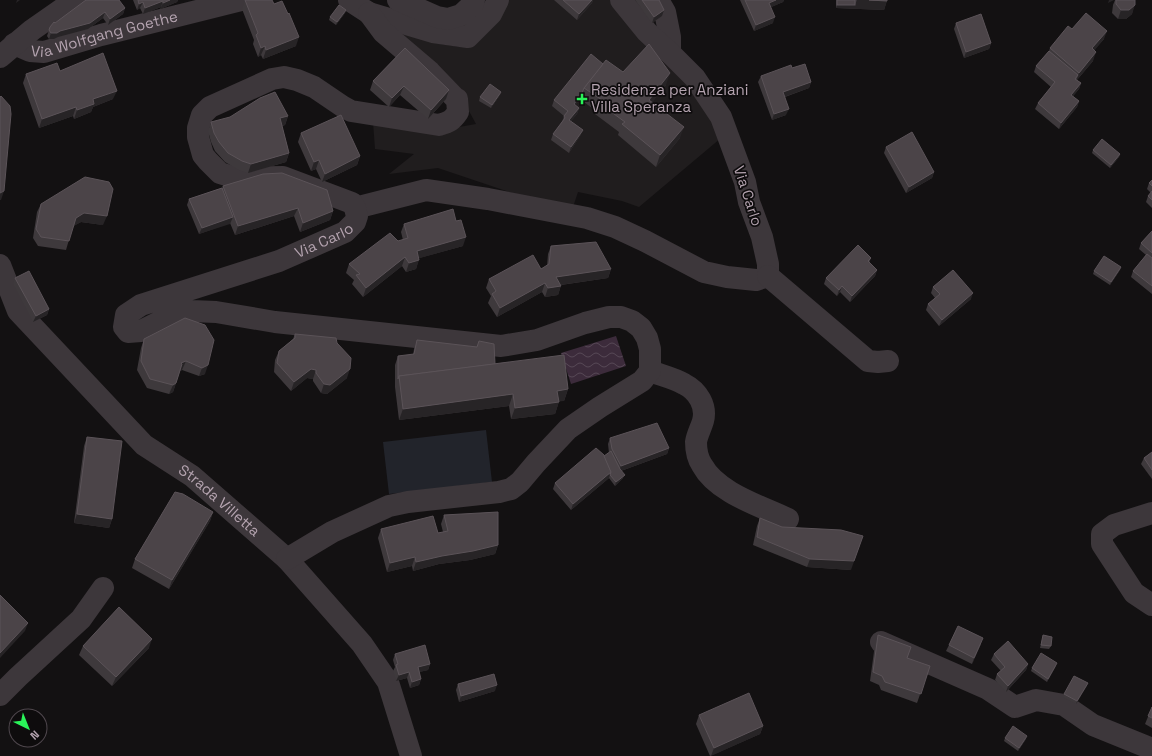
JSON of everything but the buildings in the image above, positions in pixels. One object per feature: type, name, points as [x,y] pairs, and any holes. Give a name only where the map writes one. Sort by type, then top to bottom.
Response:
[{"type":"street","points":[[7,50],[47,18],[75,0]]},
{"type":"street","name":"Via Wolfgang Goethe","points":[[7,50],[44,52],[109,33],[241,0]]},
{"type":"street","name":"Via Carlo","points":[[349,0],[369,13],[433,32],[468,37],[491,14],[498,0]]},
{"type":"street","points":[[398,0],[437,17],[448,19],[461,15],[473,4],[474,0]]},
{"type":"street","name":"Via Carlo","points":[[621,0],[647,32],[695,78],[721,117],[745,182],[749,202],[762,237],[768,264],[768,276]]},
{"type":"street","points":[[658,0],[665,12],[670,38],[670,53]]},
{"type":"street","name":"Via Carlo","points":[[369,13],[383,32],[430,72],[457,99],[458,112],[453,119],[439,125],[351,111],[314,87],[297,80],[284,77],[272,79],[210,106],[202,115],[198,128],[198,137],[203,155],[220,173],[236,178],[283,177],[352,203],[358,216],[355,222],[345,232],[279,261],[141,306],[126,315],[124,327],[128,332],[141,332],[169,317],[191,311],[216,312],[275,322],[501,346],[537,340],[585,323],[609,317],[621,317],[632,321],[641,328],[647,338],[650,349],[650,371]]},
{"type":"street","points":[[355,208],[426,190],[488,199],[587,218],[615,227],[704,272],[756,280],[768,276],[868,361],[888,361]]},
{"type":"street","name":"Strada Villetta","points":[[0,265],[18,311],[144,444],[192,476],[287,559],[362,644],[388,682],[410,756]]},
{"type":"street","points":[[287,559],[332,532],[389,506],[408,502],[499,492],[511,489],[520,482],[568,429],[642,381],[650,371],[684,384],[700,399],[704,408],[703,421],[696,441],[697,452],[702,465],[714,481],[736,495],[788,519]]},
{"type":"street","points":[[1152,513],[1114,525],[1102,534],[1102,544],[1134,593],[1152,605]]},
{"type":"street","points":[[0,695],[81,619],[103,588]]},
{"type":"street","points":[[880,641],[988,688],[1015,707],[1036,700],[1064,705],[1093,725],[1152,749]]},
{"type":"shaded area","name":"Residenza per Anziani Villa Speranza","points":[[509,0],[612,0],[690,82],[721,138],[639,207],[622,201],[578,192],[573,207],[512,193],[438,168],[389,174],[414,154],[375,149],[373,122],[442,130],[476,124],[457,89],[401,38],[404,32],[435,43],[460,47]]},
{"type":"shaded area","points":[[486,430],[492,482],[389,494],[383,442]]},
{"type":"water","points":[[616,336],[626,366],[571,384],[561,353]]},
{"type":"place","name":"Residenza per Anziani Villa Speranza","points":[[582,99]]}]
